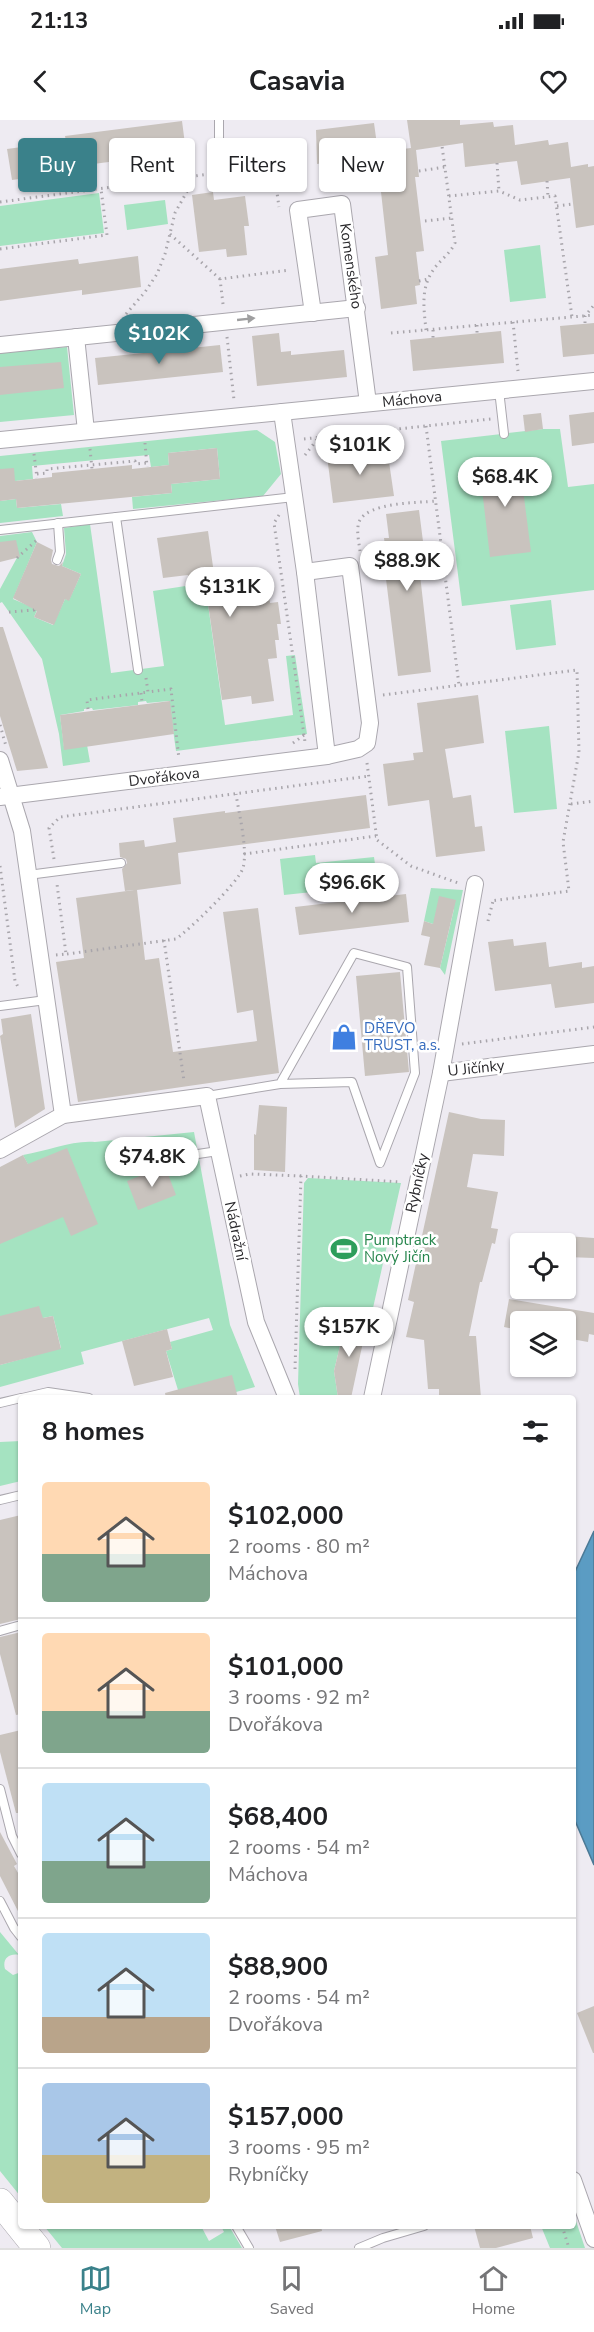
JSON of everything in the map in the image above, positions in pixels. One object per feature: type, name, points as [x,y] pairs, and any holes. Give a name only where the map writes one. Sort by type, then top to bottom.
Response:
[{"type":"main road","points":[[0,2202],[18,2224]]},
{"type":"main road","points":[[22,2229],[37,2248]]},
{"type":"street","name":"Komenského","points":[[313,312],[298,210],[342,204],[368,403]]},
{"type":"street","points":[[0,345],[357,308]]},
{"type":"street","points":[[76,337],[87,438]]},
{"type":"street","name":"Máchova","points":[[0,440],[87,438],[282,412],[594,381]]},
{"type":"street","points":[[282,412],[305,572],[327,756]]},
{"type":"street","points":[[305,572],[350,566],[369,723],[365,744]]},
{"type":"street","name":"Dvořákova","points":[[6,797],[327,756],[358,749],[365,744]]},
{"type":"street","points":[[0,760],[6,797],[22,831],[63,1115]]},
{"type":"street","name":"U Jičínky","points":[[473,892],[441,1073],[594,1054]]},
{"type":"street","name":"Rybníčky","points":[[373,1395],[441,1073]]},
{"type":"street","points":[[0,1150],[63,1115],[207,1096]]},
{"type":"street","name":"Nádražní","points":[[207,1096],[256,1322],[286,1395]]},
{"type":"street","points":[[576,2188],[594,2239]]},
{"type":"lane","points":[[219,120],[219,138]]},
{"type":"lane","points":[[499,390],[504,434]]},
{"type":"lane","points":[[0,530],[58,526],[116,517],[294,497]]},
{"type":"lane","points":[[116,517],[138,670]]},
{"type":"lane","points":[[57,560],[60,552],[58,526]]},
{"type":"lane","points":[[28,875],[121,863]]},
{"type":"lane","points":[[207,1096],[280,1084],[352,1082],[380,1163],[415,1073],[407,967],[354,952],[280,1084]]},
{"type":"lane","points":[[0,1006],[46,1000]]},
{"type":"lane","points":[[198,1154],[218,1150]]},
{"type":"lane","points":[[34,1395],[48,1392],[67,1395]]},
{"type":"lane","points":[[0,1403],[18,1399]]},
{"type":"lane","points":[[0,1500],[18,1496]]},
{"type":"lane","points":[[0,1631],[18,1626]]},
{"type":"lane","points":[[0,1789],[12,1836],[18,1848]]},
{"type":"lane","points":[[0,1901],[17,1927]]},
{"type":"lane","points":[[238,2229],[249,2248]]},
{"type":"lane","points":[[359,2248],[382,2238],[414,2229]]},
{"type":"path","points":[[426,330],[423,300],[428,279],[455,243],[442,146]]},
{"type":"path","points":[[497,164],[499,191]]},
{"type":"path","points":[[419,171],[445,167]]},
{"type":"path","points":[[195,177],[207,175]]},
{"type":"path","points":[[547,181],[548,197]]},
{"type":"path","points":[[0,202],[109,188]]},
{"type":"path","points":[[0,249],[107,235],[101,189]]},
{"type":"path","points":[[449,196],[499,191],[520,200],[555,196],[572,317]]},
{"type":"path","points":[[117,333],[116,325],[145,292],[157,274],[175,213],[187,192]]},
{"type":"path","points":[[556,206],[573,204]]},
{"type":"path","points":[[425,221],[452,218]]},
{"type":"path","points":[[170,234],[220,279]]},
{"type":"path","points":[[419,281],[428,279]]},
{"type":"path","points":[[585,323],[585,316],[594,305]]},
{"type":"path","points":[[391,333],[594,315]]},
{"type":"path","points":[[513,322],[520,388]]},
{"type":"path","points":[[477,326],[477,334]]},
{"type":"path","points":[[433,330],[433,338]]},
{"type":"path","points":[[286,441],[502,418]]},
{"type":"path","points":[[426,426],[459,685]]},
{"type":"path","points":[[303,458],[319,437]]},
{"type":"path","points":[[87,438],[92,467]]},
{"type":"path","points":[[34,450],[37,476],[47,473],[47,470],[135,461],[136,464],[146,465],[144,438]]},
{"type":"path","points":[[359,554],[359,522],[366,513],[376,508],[436,501]]},
{"type":"path","points":[[17,558],[36,540],[58,526]]},
{"type":"path","points":[[9,612],[34,610],[35,608]]},
{"type":"path","points":[[138,670],[145,669],[148,692]]},
{"type":"path","points":[[365,744],[377,840],[411,866],[473,892],[569,891],[563,842],[579,752],[577,670],[378,696]]},
{"type":"path","points":[[88,709],[87,700],[171,689],[180,762]]},
{"type":"path","points":[[141,693],[142,702]]},
{"type":"path","points":[[66,954],[49,828],[60,817],[369,776]]},
{"type":"path","points":[[55,963],[55,955],[176,939],[188,931],[242,870],[244,854],[236,794]]},
{"type":"path","points":[[571,804],[594,801]]},
{"type":"path","points":[[244,854],[376,836]]},
{"type":"path","points":[[164,940],[185,1089]]},
{"type":"path","points":[[446,1043],[458,1045],[594,1027]]},
{"type":"path","points":[[225,1179],[250,1174],[396,1180],[417,1185]]},
{"type":"path","points":[[295,1376],[301,1176]]},
{"type":"path","points":[[562,2229],[569,2248]]},
{"type":"green space","points":[[99,193],[104,233],[0,246],[0,206]]},
{"type":"green space","points":[[165,200],[168,224],[127,230],[124,205]]},
{"type":"green space","points":[[540,245],[546,298],[510,302],[504,250]]},
{"type":"green space","points":[[67,347],[74,415],[0,422],[0,353]]},
{"type":"green space","points":[[560,429],[568,487],[594,484],[594,590],[462,606],[441,441]]},
{"type":"green space","points":[[257,430],[275,442],[281,474],[263,496],[133,509],[132,497],[172,493],[171,484],[220,479],[217,448],[168,453],[169,465],[151,467],[149,455],[32,466],[33,479],[15,481],[0,469],[0,456]]},
{"type":"green space","points":[[16,499],[17,508],[61,504],[63,516],[0,523],[0,501]]},
{"type":"green space","points":[[90,524],[111,673],[164,666],[153,591],[205,583],[225,725],[293,715],[286,656],[295,655],[307,734],[176,751],[169,701],[147,703],[146,701],[138,702],[138,705],[84,709],[84,711],[60,715],[64,747],[87,745],[90,762],[63,766],[59,734],[42,659],[2,602],[0,603],[0,589],[19,554],[0,542],[0,536],[32,532],[37,542],[13,599],[32,607],[39,606],[34,617],[53,625],[65,599],[69,600],[81,574],[62,566],[66,554],[64,528]]},
{"type":"green space","points":[[551,600],[556,645],[516,650],[510,605]]},
{"type":"green space","points":[[549,726],[557,809],[514,813],[505,731]]},
{"type":"green space","points":[[315,855],[316,863],[374,857],[378,885],[284,895],[280,859]]},
{"type":"green space","points":[[431,888],[463,890],[445,975],[440,968],[454,909],[433,924],[424,921]]},
{"type":"green space","points":[[194,1132],[230,1325],[255,1387],[236,1392],[178,1390],[166,1351],[172,1349],[170,1342],[213,1330],[209,1318],[81,1352],[84,1364],[0,1387],[0,1365],[61,1348],[53,1316],[43,1318],[0,1316],[0,1201],[37,1182],[23,1155],[78,1143]]},
{"type":"green space","name":"Pumptrack Nový Jičín","points":[[308,1178],[401,1183],[371,1317],[349,1316],[352,1317],[347,1338],[342,1337],[334,1371],[338,1395],[300,1395],[298,1384],[304,1183]]},
{"type":"green space","points":[[18,1441],[18,1482],[0,1486],[0,1442]]},
{"type":"green space","points":[[0,1932],[18,1954],[7,1957],[5,1969],[13,1975],[18,1973],[18,2193],[0,2171]]},
{"type":"green space","points":[[576,2221],[585,2248],[550,2248],[542,2229],[576,2229]]},
{"type":"green space","points":[[46,2229],[203,2229],[209,2241],[224,2232],[222,2229],[231,2229],[242,2248],[62,2248]]},
{"type":"water","points":[[594,1531],[594,1865],[576,1823],[576,1570]]},
{"type":"building","points":[[407,120],[460,120],[460,125],[493,122],[494,127],[513,125],[515,145],[548,140],[549,145],[568,142],[571,167],[588,164],[588,167],[594,166],[594,225],[576,228],[570,178],[521,185],[517,161],[465,167],[463,143],[416,150],[419,177],[415,177],[424,251],[416,252],[420,285],[415,286],[417,304],[381,309],[375,257],[388,255],[381,192],[406,192],[406,149],[411,148]]},
{"type":"building","points":[[182,121],[184,138],[109,138],[109,162],[97,164],[97,138],[65,138],[65,136]]},
{"type":"building","points":[[374,123],[376,138],[319,138],[319,164],[317,164],[316,130]]},
{"type":"building","points":[[18,148],[18,179],[12,180],[7,149]]},
{"type":"building","points":[[213,192],[214,200],[245,196],[249,226],[244,226],[247,255],[227,257],[226,249],[199,252],[192,195]]},
{"type":"building","points":[[138,256],[141,287],[82,295],[82,290],[0,301],[0,269],[78,259],[79,264]]},
{"type":"building","points":[[594,323],[594,354],[563,357],[560,326]]},
{"type":"building","points":[[501,331],[504,363],[413,371],[410,340]]},
{"type":"building","points":[[279,333],[281,352],[291,351],[291,355],[344,350],[347,377],[257,386],[252,336]]},
{"type":"building","points":[[220,345],[223,372],[98,385],[95,358]]},
{"type":"building","points":[[61,362],[64,388],[0,395],[0,367]]},
{"type":"building","points":[[594,412],[594,443],[572,446],[569,415]]},
{"type":"building","points":[[541,413],[543,429],[525,432],[523,415]]},
{"type":"building","points":[[217,448],[220,479],[171,484],[172,493],[17,508],[16,499],[0,501],[0,469],[14,468],[15,481],[52,477],[52,473],[132,465],[132,469],[169,465],[168,453]]},
{"type":"building","points":[[387,448],[394,496],[333,503],[327,456]]},
{"type":"building","points":[[519,458],[531,552],[490,557],[479,464]]},
{"type":"building","points":[[419,510],[426,565],[419,566],[431,672],[398,676],[385,571],[388,570],[384,538],[389,538],[386,514]]},
{"type":"building","points":[[208,531],[215,581],[257,575],[259,592],[268,590],[270,603],[278,602],[281,624],[277,624],[279,640],[275,640],[277,658],[268,659],[274,701],[252,704],[251,696],[222,700],[205,583],[189,585],[188,575],[163,578],[157,538]]},
{"type":"building","points":[[16,540],[20,557],[0,562],[0,542]]},
{"type":"building","points":[[37,542],[53,550],[52,564],[59,566],[63,562],[62,566],[81,574],[69,601],[65,599],[54,625],[34,617],[37,611],[13,598]]},
{"type":"building","points":[[0,627],[3,627],[48,768],[17,771],[0,716]]},
{"type":"building","points":[[478,695],[484,743],[445,749],[453,798],[471,795],[475,827],[482,826],[485,851],[436,857],[429,800],[388,806],[383,764],[414,760],[413,753],[423,752],[417,703]]},
{"type":"building","points":[[170,701],[174,734],[64,750],[60,715]]},
{"type":"building","points":[[366,795],[370,828],[178,853],[181,884],[137,890],[145,960],[159,958],[173,1052],[257,1041],[253,1010],[237,1013],[223,912],[258,908],[279,1073],[78,1102],[56,962],[84,958],[76,898],[134,890],[125,891],[122,869],[127,863],[126,859],[120,857],[119,843],[144,840],[145,847],[176,842],[173,818]]},
{"type":"building","points":[[406,894],[409,922],[299,935],[295,907]]},
{"type":"building","points":[[439,896],[456,900],[440,968],[424,965],[430,937],[421,935],[424,921],[433,924]]},
{"type":"building","points":[[513,939],[514,946],[546,942],[549,967],[582,962],[582,968],[594,966],[594,1003],[555,1008],[551,984],[495,991],[488,942]]},
{"type":"building","points":[[400,972],[409,1072],[365,1076],[356,976]]},
{"type":"building","points":[[31,1014],[45,1109],[15,1128],[0,1036],[3,1034],[1,1019]]},
{"type":"building","points":[[259,1105],[287,1107],[285,1172],[254,1170],[254,1134],[256,1135]]},
{"type":"building","points":[[449,1112],[481,1119],[505,1120],[504,1156],[473,1154],[467,1187],[498,1192],[491,1228],[498,1229],[495,1244],[492,1243],[482,1282],[480,1282],[469,1336],[476,1336],[481,1395],[439,1395],[439,1389],[428,1389],[424,1340],[406,1337],[414,1302],[408,1300]]},
{"type":"building","points":[[67,1148],[98,1224],[71,1236],[63,1217],[0,1244],[0,1167],[23,1155],[28,1164]]},
{"type":"building","points":[[165,1166],[176,1195],[138,1210],[127,1181]]},
{"type":"building","points":[[576,1237],[594,1238],[594,1258],[576,1257]]},
{"type":"building","points":[[509,1299],[594,1313],[594,1335],[589,1334],[588,1342],[576,1340],[576,1311],[510,1311],[510,1328],[504,1327]]},
{"type":"building","points":[[39,1306],[43,1318],[53,1316],[61,1349],[0,1365],[0,1316]]},
{"type":"building","points":[[352,1317],[367,1320],[352,1395],[338,1395],[334,1371],[342,1337],[347,1338]]},
{"type":"building","points":[[167,1329],[172,1349],[166,1351],[173,1377],[134,1386],[122,1341]]},
{"type":"building","points":[[232,1375],[237,1395],[165,1395],[165,1393]]},
{"type":"building","points":[[18,1516],[18,1620],[0,1624],[0,1520]]},
{"type":"building","points":[[18,1633],[18,1715],[16,1715],[0,1654],[0,1637]]},
{"type":"building","points":[[18,1731],[18,1813],[16,1813],[0,1752],[0,1735]]},
{"type":"building","points":[[0,1832],[17,1864],[14,1866],[18,1873],[18,1911],[0,1876]]},
{"type":"building","points":[[594,2006],[594,2053],[593,2053],[577,2013]]},
{"type":"building","points":[[276,2229],[322,2229],[322,2231],[280,2242]]},
{"type":"building","points":[[475,2229],[531,2229],[533,2238],[496,2248],[480,2248]]},
{"type":"place","name":"DŘEVO TRUST, a.s.","points":[[344,1037]]},
{"type":"place","name":"Pumptrack Nový Jičín","points":[[344,1249]]}]
